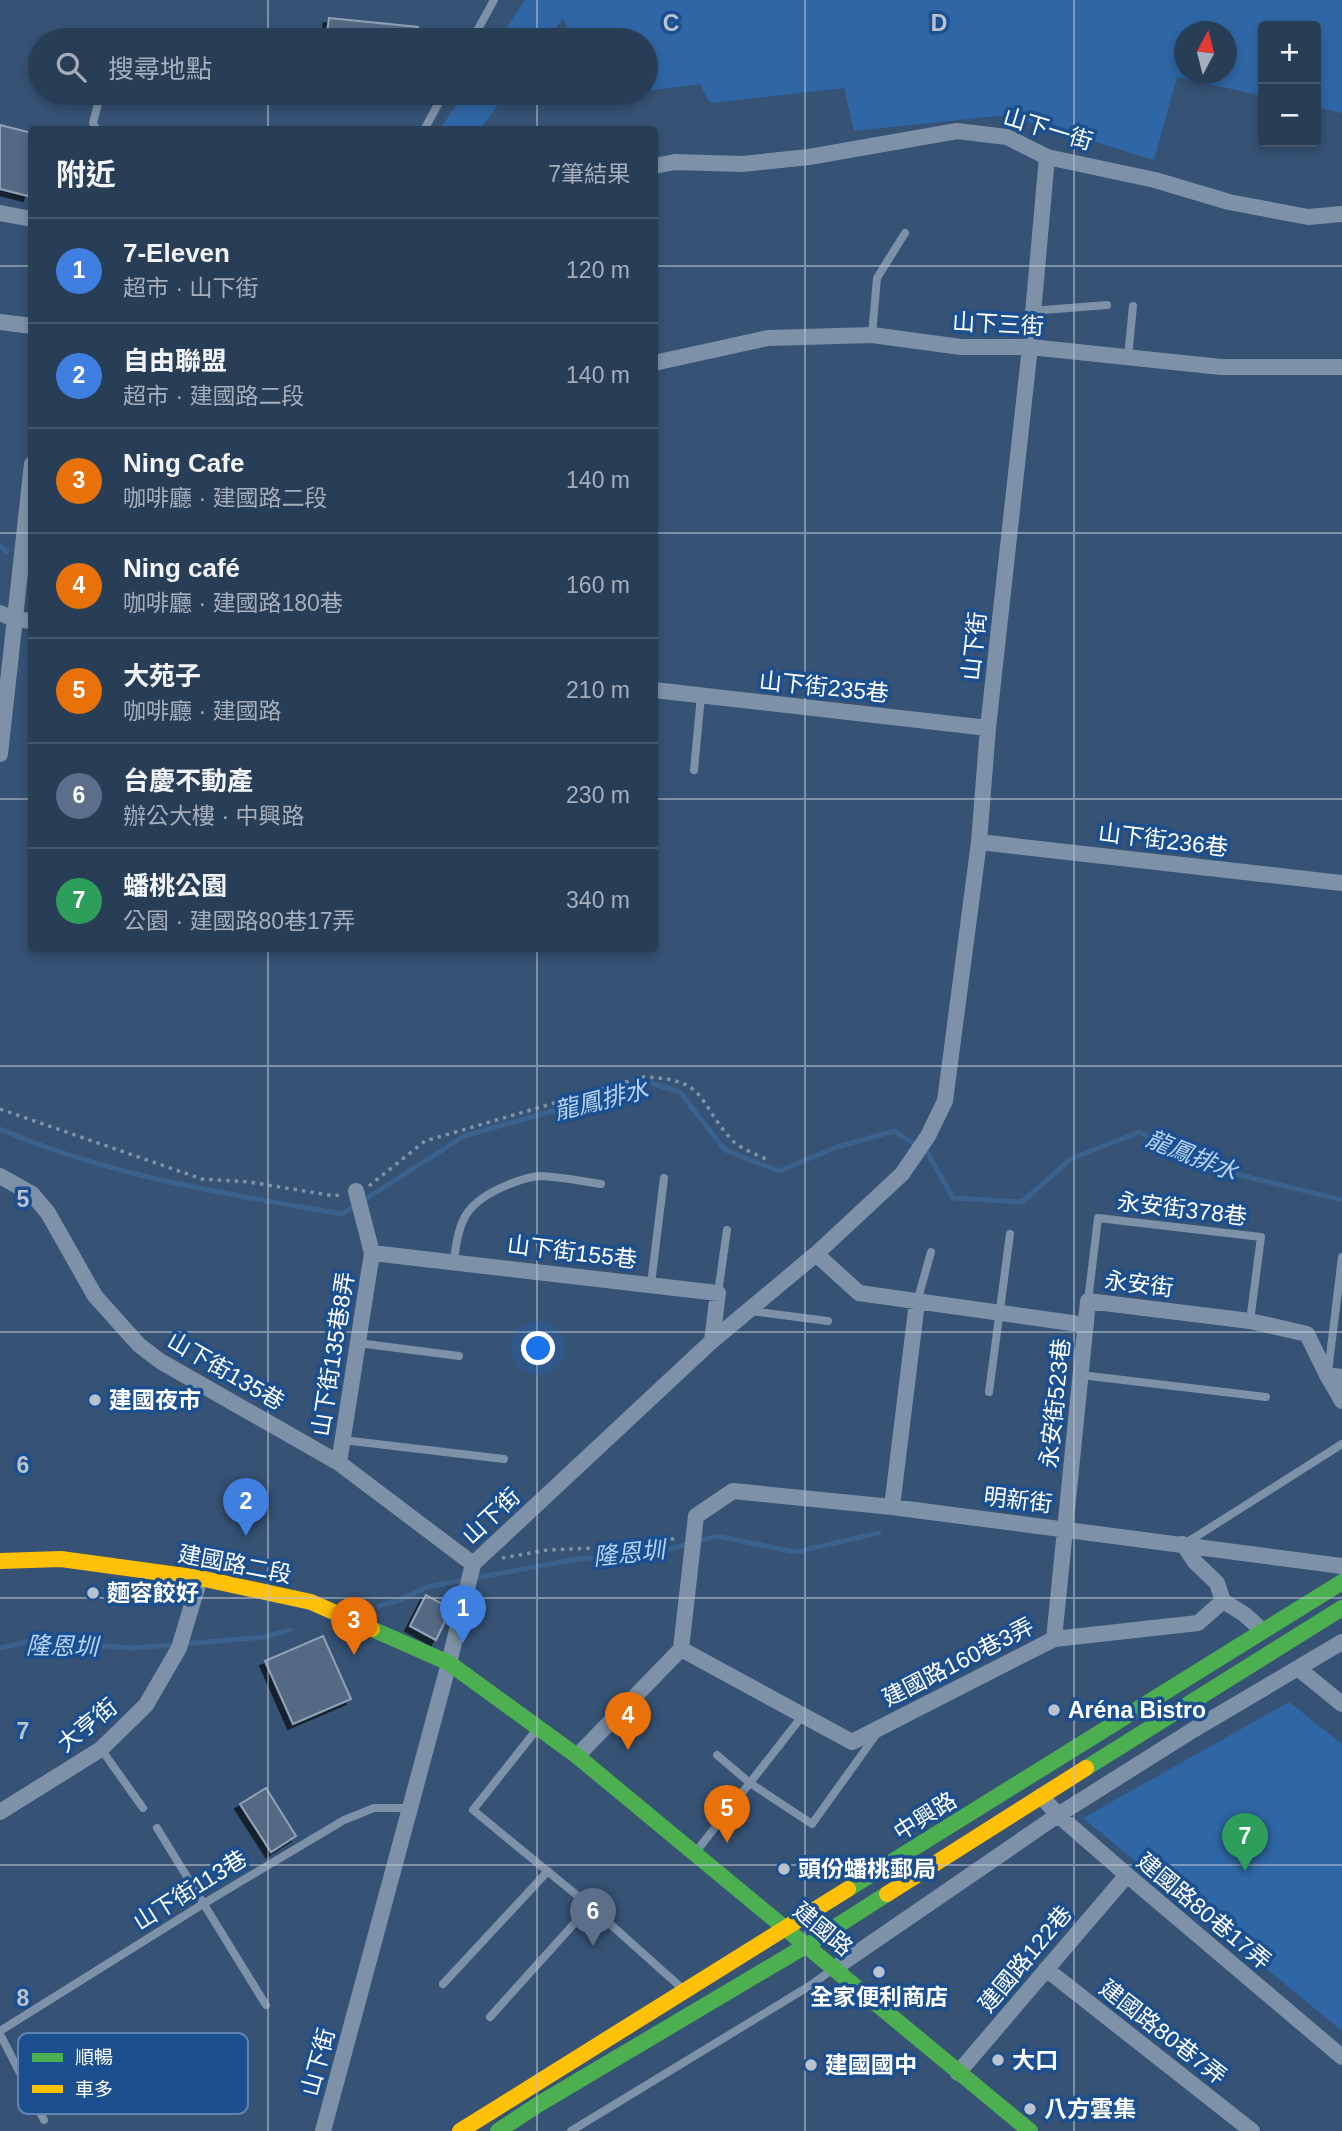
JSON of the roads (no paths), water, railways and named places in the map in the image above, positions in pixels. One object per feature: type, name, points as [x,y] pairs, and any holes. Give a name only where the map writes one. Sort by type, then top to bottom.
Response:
[{"type":"street","name":"山下一街","points":[[658,165],[675,162],[742,164],[809,157],[957,131],[1007,137],[1047,157],[1155,180],[1229,202],[1308,217],[1342,215]]},
{"type":"street","name":"山下街","points":[[323,2131],[449,1663],[470,1574],[712,1341],[816,1254],[912,1163],[946,1101],[979,842],[988,728],[1030,347],[1031,311],[1047,157]]},
{"type":"street","points":[[0,213],[28,218]]},
{"type":"street","points":[[0,322],[28,326]]},
{"type":"street","name":"山下三街","points":[[658,362],[768,338],[872,335],[961,347],[1030,347],[1221,367],[1342,367]]},
{"type":"street","points":[[0,754],[7,616],[28,488]]},
{"type":"street","points":[[7,616],[28,620]]},
{"type":"street","name":"山下街235巷","points":[[658,691],[988,728]]},
{"type":"street","name":"山下街236巷","points":[[979,842],[1342,883]]},
{"type":"street","name":"山下街135巷","points":[[0,1176],[32,1194],[48,1213],[94,1296],[139,1345],[160,1361],[339,1463],[470,1574]]},
{"type":"street","points":[[357,1193],[372,1253]]},
{"type":"street","name":"山下街135巷8弄","points":[[339,1463],[372,1253]]},
{"type":"street","name":"山下街155巷","points":[[372,1253],[718,1293]]},
{"type":"street","points":[[816,1254],[859,1293],[1086,1325]]},
{"type":"street","points":[[712,1341],[718,1293]]},
{"type":"street","name":"永安街","points":[[1086,1325],[1088,1300],[1250,1321],[1307,1334],[1335,1376]]},
{"type":"street","points":[[892,1507],[917,1302]]},
{"type":"street","name":"永安街523巷","points":[[1054,1639],[1086,1325]]},
{"type":"street","points":[[1335,1376],[1342,1401]]},
{"type":"street","name":"明新街","points":[[681,1648],[696,1516],[733,1491],[892,1507],[1342,1566]]},
{"type":"street","points":[[1183,1544],[1195,1562],[1217,1583],[1223,1601],[1263,1631]]},
{"type":"street","name":"建國路二段","points":[[0,1561],[61,1559],[200,1578],[311,1602],[449,1663]]},
{"type":"street","name":"大亨街","points":[[0,1812],[101,1749],[146,1705],[181,1643],[200,1578]]},
{"type":"street","name":"中興路","points":[[460,2131],[1342,1582]]},
{"type":"street","name":"建國路160巷3弄","points":[[681,1648],[852,1742],[1054,1639],[1198,1623],[1223,1601]]},
{"type":"street","name":"中興路","points":[[498,2131],[807,1945],[1342,1608]]},
{"type":"street","points":[[835,1968],[903,1924],[1058,1815],[1192,1730],[1342,1642]]},
{"type":"street","points":[[577,1756],[681,1648]]},
{"type":"street","name":"建國路","points":[[449,1663],[577,1756],[1030,2131]]},
{"type":"street","points":[[1299,1668],[1342,1704]]},
{"type":"street","name":"建國路80巷17弄","points":[[1041,1796],[1058,1815],[1126,1875],[1342,2057]]},
{"type":"street","name":"建國路122巷","points":[[958,2073],[1126,1875]]},
{"type":"street","name":"建國路80巷7弄","points":[[1046,1969],[1252,2131]]},
{"type":"lane","points":[[479,28],[494,0]]},
{"type":"lane","points":[[95,126],[93,123],[98,105]]},
{"type":"lane","points":[[426,126],[438,105]]},
{"type":"lane","points":[[872,335],[877,278],[905,233]]},
{"type":"lane","points":[[1031,311],[1107,305]]},
{"type":"lane","points":[[1128,357],[1133,306]]},
{"type":"lane","points":[[694,770],[701,696]]},
{"type":"lane","points":[[454,1262],[457,1233],[461,1225],[470,1208],[491,1191],[522,1179],[539,1176],[601,1184]]},
{"type":"lane","points":[[651,1284],[664,1178]]},
{"type":"lane","name":"永安街378巷","points":[[1088,1300],[1098,1218],[1261,1237],[1250,1321]]},
{"type":"lane","points":[[718,1293],[727,1230]]},
{"type":"lane","points":[[989,1391],[1010,1234]]},
{"type":"lane","points":[[917,1302],[930,1252]]},
{"type":"lane","points":[[1335,1376],[1342,1257]]},
{"type":"lane","points":[[748,1311],[828,1321]]},
{"type":"lane","points":[[358,1343],[459,1356]]},
{"type":"lane","points":[[1081,1375],[1266,1397]]},
{"type":"lane","points":[[343,1440],[504,1459]]},
{"type":"lane","points":[[1183,1544],[1342,1444]]},
{"type":"lane","points":[[695,1853],[803,1715]]},
{"type":"lane","points":[[717,1755],[750,1783],[812,1824],[883,1726]]},
{"type":"lane","points":[[537,1729],[473,1810],[590,1906],[685,1991]]},
{"type":"lane","points":[[101,1749],[143,1808]]},
{"type":"lane","name":"山下街113巷","points":[[0,2033],[203,1904],[344,1820],[374,1808],[410,1808]]},
{"type":"lane","points":[[158,1828],[266,2004]]},
{"type":"lane","points":[[443,1984],[548,1871]]},
{"type":"lane","points":[[490,2017],[590,1906]]},
{"type":"lane","points":[[571,2131],[835,1968]]},
{"type":"lane","points":[[0,2033],[18,2069]]},
{"type":"lane","points":[[41,2114],[44,2120]]},
{"type":"waterway","points":[[0,546],[7,552]]},
{"type":"waterway","name":"龍鳳排水","points":[[0,1129],[83,1159],[168,1182],[342,1214],[464,1136],[651,1083],[680,1092],[725,1150],[779,1171],[837,1147],[894,1131],[927,1152],[953,1198],[1022,1202],[1071,1159],[1139,1132],[1215,1169],[1342,1200]]},
{"type":"waterway","name":"隆恩圳","points":[[379,1606],[400,1600],[427,1587],[577,1559],[653,1554],[717,1536],[795,1552],[879,1533]]},
{"type":"waterway","name":"隆恩圳","points":[[0,1648],[31,1641],[134,1648],[264,1637],[290,1630]]},
{"type":"place","name":"建國夜市","points":[[95,1400]]},
{"type":"place","name":"自由聯盟","points":[[246,1536]]},
{"type":"place","name":"麵容餃好","points":[[93,1593]]},
{"type":"place","name":"7-Eleven","points":[[463,1643]]},
{"type":"place","name":"Ning Cafe","points":[[354,1655]]},
{"type":"place","name":"Aréna Bistro","points":[[1054,1710]]},
{"type":"place","name":"Ning café","points":[[628,1750]]},
{"type":"place","name":"大苑子","points":[[727,1843]]},
{"type":"place","name":"頭份蟠桃郵局","points":[[784,1869]]},
{"type":"place","name":"蟠桃公園","points":[[1245,1871]]},
{"type":"place","name":"台慶不動產","points":[[593,1946]]},
{"type":"place","name":"全家便利商店","points":[[879,1972]]},
{"type":"place","name":"大口","points":[[998,2060]]},
{"type":"place","name":"建國國中","points":[[811,2065]]},
{"type":"place","name":"八方雲集","points":[[1030,2109]]}]
